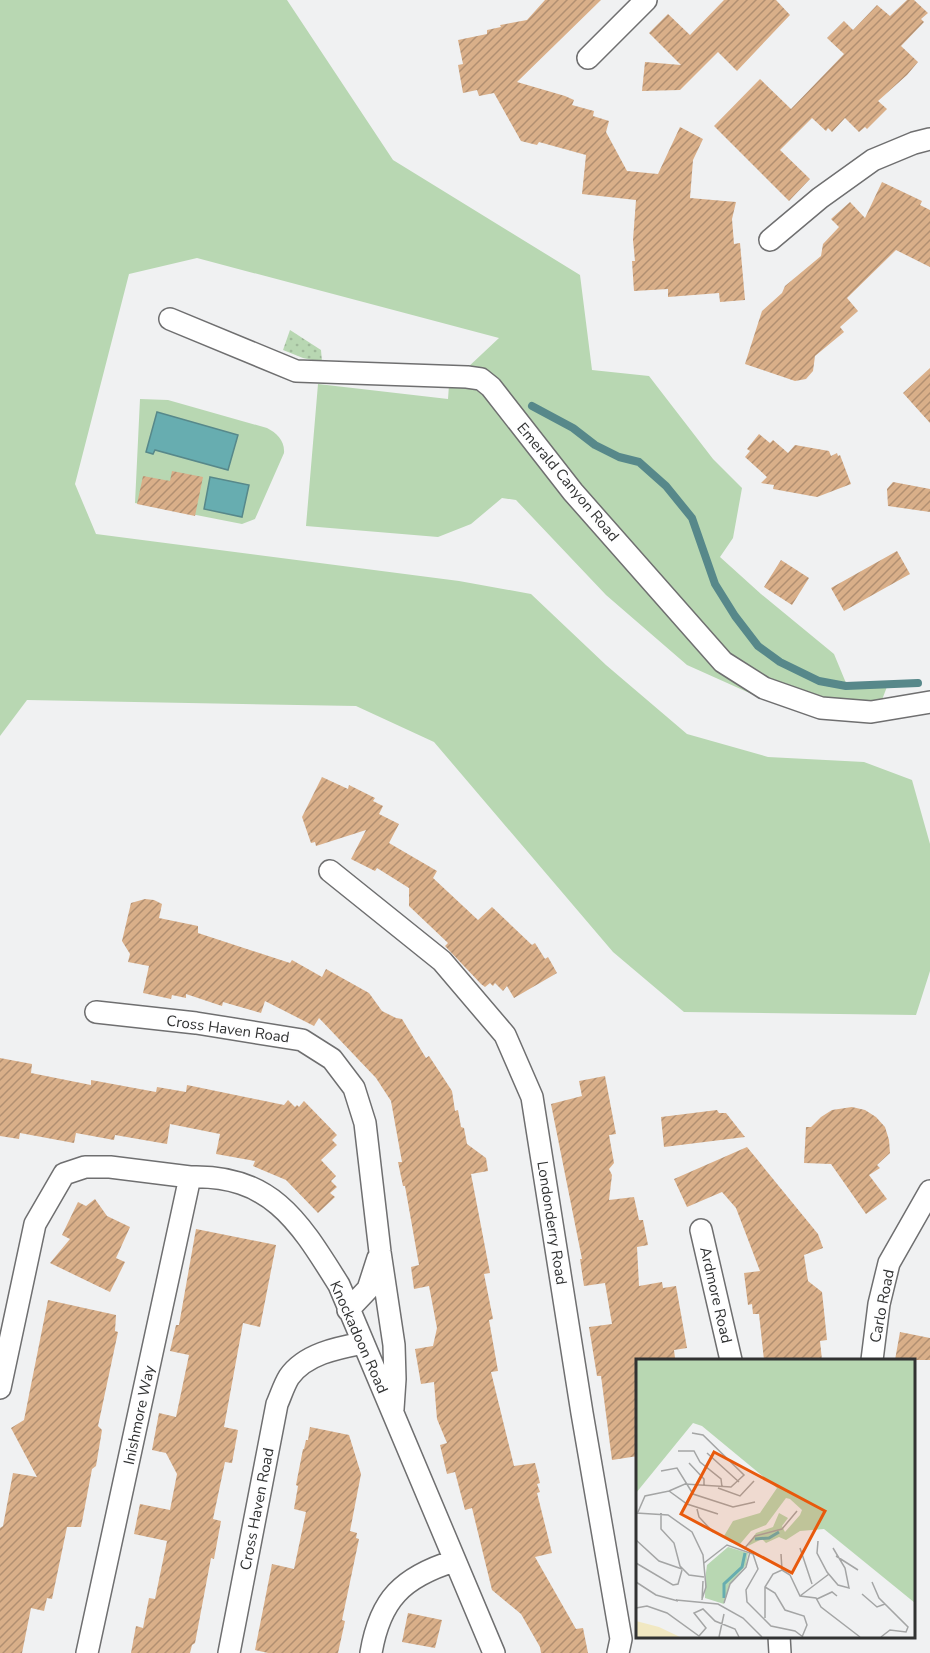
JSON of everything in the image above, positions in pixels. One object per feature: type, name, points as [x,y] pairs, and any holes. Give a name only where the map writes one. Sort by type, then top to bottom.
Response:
[{"type":"street","points":[[588,58],[646,0]]},
{"type":"street","points":[[770,240],[820,198],[873,160],[914,143],[930,140]]},
{"type":"street","name":"Emerald Canyon Road","points":[[170,319],[296,372],[467,377],[481,380],[491,387],[573,492],[723,662],[764,688],[821,708],[871,712],[930,702]]},
{"type":"street","name":"Londonderry Road","points":[[330,871],[442,961],[505,1035],[532,1097],[582,1413],[621,1639],[618,1653]]},
{"type":"street","name":"Cross Haven Road","points":[[96,1012],[196,1023],[302,1040],[332,1059],[354,1088],[365,1123],[380,1252],[394,1345],[395,1379],[392,1413]]},
{"type":"street","name":"Knockadoon Road","points":[[0,1388],[35,1224],[64,1174],[85,1167],[110,1167],[248,1184],[282,1207],[309,1239],[339,1285],[494,1653]]},
{"type":"street","name":"Inishmore Way","points":[[87,1653],[190,1177]]},
{"type":"street","name":"Carlo Road","points":[[872,1359],[879,1304],[890,1263],[930,1191]]},
{"type":"street","name":"Ardmore Road","points":[[701,1230],[731,1359]]},
{"type":"street","name":"Cross Haven Road","points":[[348,1310],[368,1289],[380,1252]]},
{"type":"street","name":"Cross Haven Road","points":[[229,1653],[277,1404],[290,1376],[310,1359],[334,1348],[363,1343]]},
{"type":"street","points":[[370,1653],[384,1608],[406,1582],[429,1569],[454,1561]]},
{"type":"street","points":[[779,1638],[780,1653]]},
{"type":"green space","points":[[0,0],[287,0],[393,160],[580,275],[592,370],[649,376],[713,459],[742,488],[733,538],[720,557],[834,654],[846,683],[888,684],[877,713],[796,706],[765,700],[687,665],[606,595],[516,500],[502,498],[471,524],[438,537],[306,526],[318,384],[448,399],[449,385],[499,338],[197,258],[129,274],[75,484],[96,534],[459,581],[531,594],[606,665],[687,734],[768,757],[864,762],[912,780],[930,844],[930,971],[916,1015],[684,1012],[613,952],[434,742],[356,706],[27,700],[0,736]]},
{"type":"green space","points":[[290,330],[321,350],[322,362],[283,350]]},
{"type":"green space","points":[[140,399],[168,400],[267,428],[277,435],[282,441],[284,453],[255,519],[242,524],[135,503]]},
{"type":"water","points":[[157,412],[238,435],[228,470],[155,450],[153,454],[146,452]]},
{"type":"water","points":[[210,477],[249,485],[242,517],[204,509]]},
{"type":"building","points":[[545,0],[601,0],[517,82],[565,96],[574,100],[572,105],[594,111],[593,116],[609,121],[606,132],[627,171],[658,174],[680,127],[703,139],[693,160],[690,198],[736,202],[732,219],[734,244],[740,243],[745,300],[720,302],[719,293],[668,297],[668,289],[634,291],[632,261],[635,261],[633,240],[636,200],[582,194],[586,155],[539,142],[537,145],[521,141],[494,93],[479,96],[477,90],[463,93],[458,65],[463,64],[458,40],[487,34],[487,30],[501,27],[500,25],[527,20]]},
{"type":"building","points":[[724,0],[776,0],[790,15],[737,71],[718,52],[680,90],[642,91],[645,62],[681,65],[649,33],[668,14],[690,35]]},
{"type":"building","points":[[907,0],[914,0],[928,13],[921,19],[924,22],[901,46],[918,62],[878,101],[887,109],[867,129],[865,127],[859,132],[845,118],[832,132],[828,128],[826,131],[812,118],[780,150],[810,179],[789,201],[714,126],[760,79],[791,109],[844,54],[827,38],[844,21],[853,30],[877,5],[890,16]]},
{"type":"building","points":[[882,182],[922,201],[920,205],[930,210],[930,267],[896,250],[847,298],[858,311],[840,327],[844,332],[815,356],[813,371],[806,379],[795,381],[745,364],[762,311],[782,293],[785,286],[821,256],[823,244],[839,227],[831,219],[850,202],[865,218]]},
{"type":"building","points":[[930,368],[930,423],[903,393]]},
{"type":"building","points":[[759,434],[770,443],[773,440],[788,453],[795,445],[829,451],[831,456],[837,453],[838,456],[840,455],[851,484],[817,497],[773,489],[774,485],[761,483],[767,477],[745,457],[750,451],[747,449]]},
{"type":"building","points":[[172,471],[203,477],[195,516],[137,504],[143,476],[170,481]]},
{"type":"building","points":[[893,482],[930,489],[930,512],[888,506],[887,489]]},
{"type":"building","points":[[897,551],[910,574],[844,611],[831,588]]},
{"type":"building","points":[[781,560],[809,578],[792,605],[764,587]]},
{"type":"building","points":[[322,777],[348,789],[349,785],[375,798],[373,801],[383,806],[379,814],[399,824],[389,843],[437,871],[433,878],[478,920],[492,907],[532,945],[535,943],[545,959],[548,957],[557,973],[514,998],[507,986],[503,991],[495,983],[493,986],[490,983],[485,987],[445,946],[448,943],[409,906],[409,888],[377,868],[375,871],[351,859],[366,830],[316,846],[315,842],[311,843],[302,817]]},
{"type":"building","points":[[145,899],[162,904],[159,918],[198,926],[198,933],[290,963],[292,960],[322,977],[326,969],[369,993],[382,1011],[402,1019],[426,1058],[429,1056],[452,1091],[455,1111],[458,1110],[467,1144],[486,1158],[488,1171],[471,1174],[490,1273],[484,1274],[493,1319],[489,1320],[498,1371],[491,1372],[514,1466],[535,1463],[540,1483],[537,1484],[540,1492],[537,1493],[552,1553],[535,1557],[576,1629],[583,1628],[588,1653],[541,1653],[540,1647],[521,1614],[492,1590],[472,1508],[465,1510],[455,1472],[447,1474],[440,1445],[447,1443],[437,1419],[434,1382],[421,1384],[415,1349],[433,1346],[437,1328],[429,1286],[414,1289],[411,1267],[419,1265],[405,1186],[403,1186],[398,1162],[402,1162],[391,1101],[376,1078],[319,1018],[314,1026],[265,1001],[261,1013],[223,1002],[222,1006],[186,994],[186,998],[172,995],[171,999],[143,993],[149,966],[128,962],[130,954],[122,941],[131,903]]},
{"type":"building","points":[[0,1058],[32,1064],[31,1073],[91,1085],[91,1080],[156,1092],[157,1087],[186,1092],[187,1085],[284,1105],[288,1100],[295,1107],[297,1105],[299,1107],[304,1101],[337,1135],[332,1140],[337,1145],[321,1160],[336,1176],[331,1181],[337,1187],[330,1193],[335,1197],[318,1213],[286,1180],[253,1166],[255,1161],[216,1154],[220,1134],[170,1124],[167,1144],[115,1135],[114,1140],[76,1133],[74,1143],[20,1133],[19,1139],[0,1136]]},
{"type":"building","points":[[605,1076],[616,1134],[609,1135],[614,1163],[609,1169],[612,1175],[609,1200],[634,1197],[639,1220],[643,1220],[648,1245],[637,1247],[639,1286],[662,1282],[663,1288],[676,1286],[687,1348],[674,1350],[675,1358],[636,1359],[636,1456],[612,1460],[601,1376],[597,1376],[589,1327],[612,1324],[605,1283],[584,1286],[580,1259],[582,1259],[551,1104],[582,1096],[579,1081]]},
{"type":"building","points":[[852,1107],[865,1110],[876,1117],[885,1127],[889,1140],[890,1153],[877,1165],[880,1168],[869,1175],[887,1199],[866,1214],[831,1164],[804,1163],[806,1127],[811,1127],[832,1110]]},
{"type":"building","points":[[717,1110],[719,1113],[726,1113],[745,1137],[664,1147],[661,1117]]},
{"type":"building","points":[[747,1147],[818,1234],[823,1248],[804,1255],[808,1281],[822,1292],[827,1340],[820,1341],[822,1359],[764,1359],[759,1314],[753,1314],[752,1304],[748,1305],[744,1273],[760,1271],[736,1208],[722,1192],[687,1207],[674,1179]]},
{"type":"building","points":[[95,1199],[107,1216],[130,1227],[116,1258],[125,1262],[110,1292],[50,1263],[70,1239],[62,1235],[78,1202],[86,1206]]},
{"type":"building","points":[[196,1229],[276,1245],[260,1327],[243,1323],[224,1427],[238,1430],[232,1463],[225,1462],[213,1519],[221,1521],[214,1559],[211,1558],[195,1643],[190,1653],[131,1653],[136,1626],[143,1628],[149,1598],[155,1599],[167,1541],[134,1534],[140,1504],[170,1510],[177,1474],[166,1453],[152,1450],[159,1413],[176,1417],[189,1355],[170,1351],[176,1325],[179,1325]]},
{"type":"building","points":[[48,1300],[116,1315],[115,1331],[118,1332],[98,1426],[102,1430],[96,1466],[92,1469],[81,1527],[67,1527],[52,1599],[47,1598],[44,1611],[31,1608],[22,1653],[0,1653],[0,1528],[3,1526],[13,1473],[37,1477],[11,1428],[24,1420]]},
{"type":"building","points":[[900,1332],[930,1338],[930,1360],[895,1359]]},
{"type":"building","points":[[310,1427],[349,1435],[361,1474],[350,1531],[357,1533],[356,1538],[359,1539],[342,1620],[345,1621],[338,1653],[268,1653],[255,1650],[272,1564],[294,1569],[306,1512],[294,1509],[298,1486],[296,1485]]},
{"type":"building","points":[[408,1613],[442,1620],[435,1648],[402,1642]]},
{"type":"waterway","points":[[532,406],[573,428],[595,445],[619,457],[639,462],[666,486],[692,518],[715,584],[735,616],[758,646],[780,662],[819,681],[846,686],[918,683]]}]
